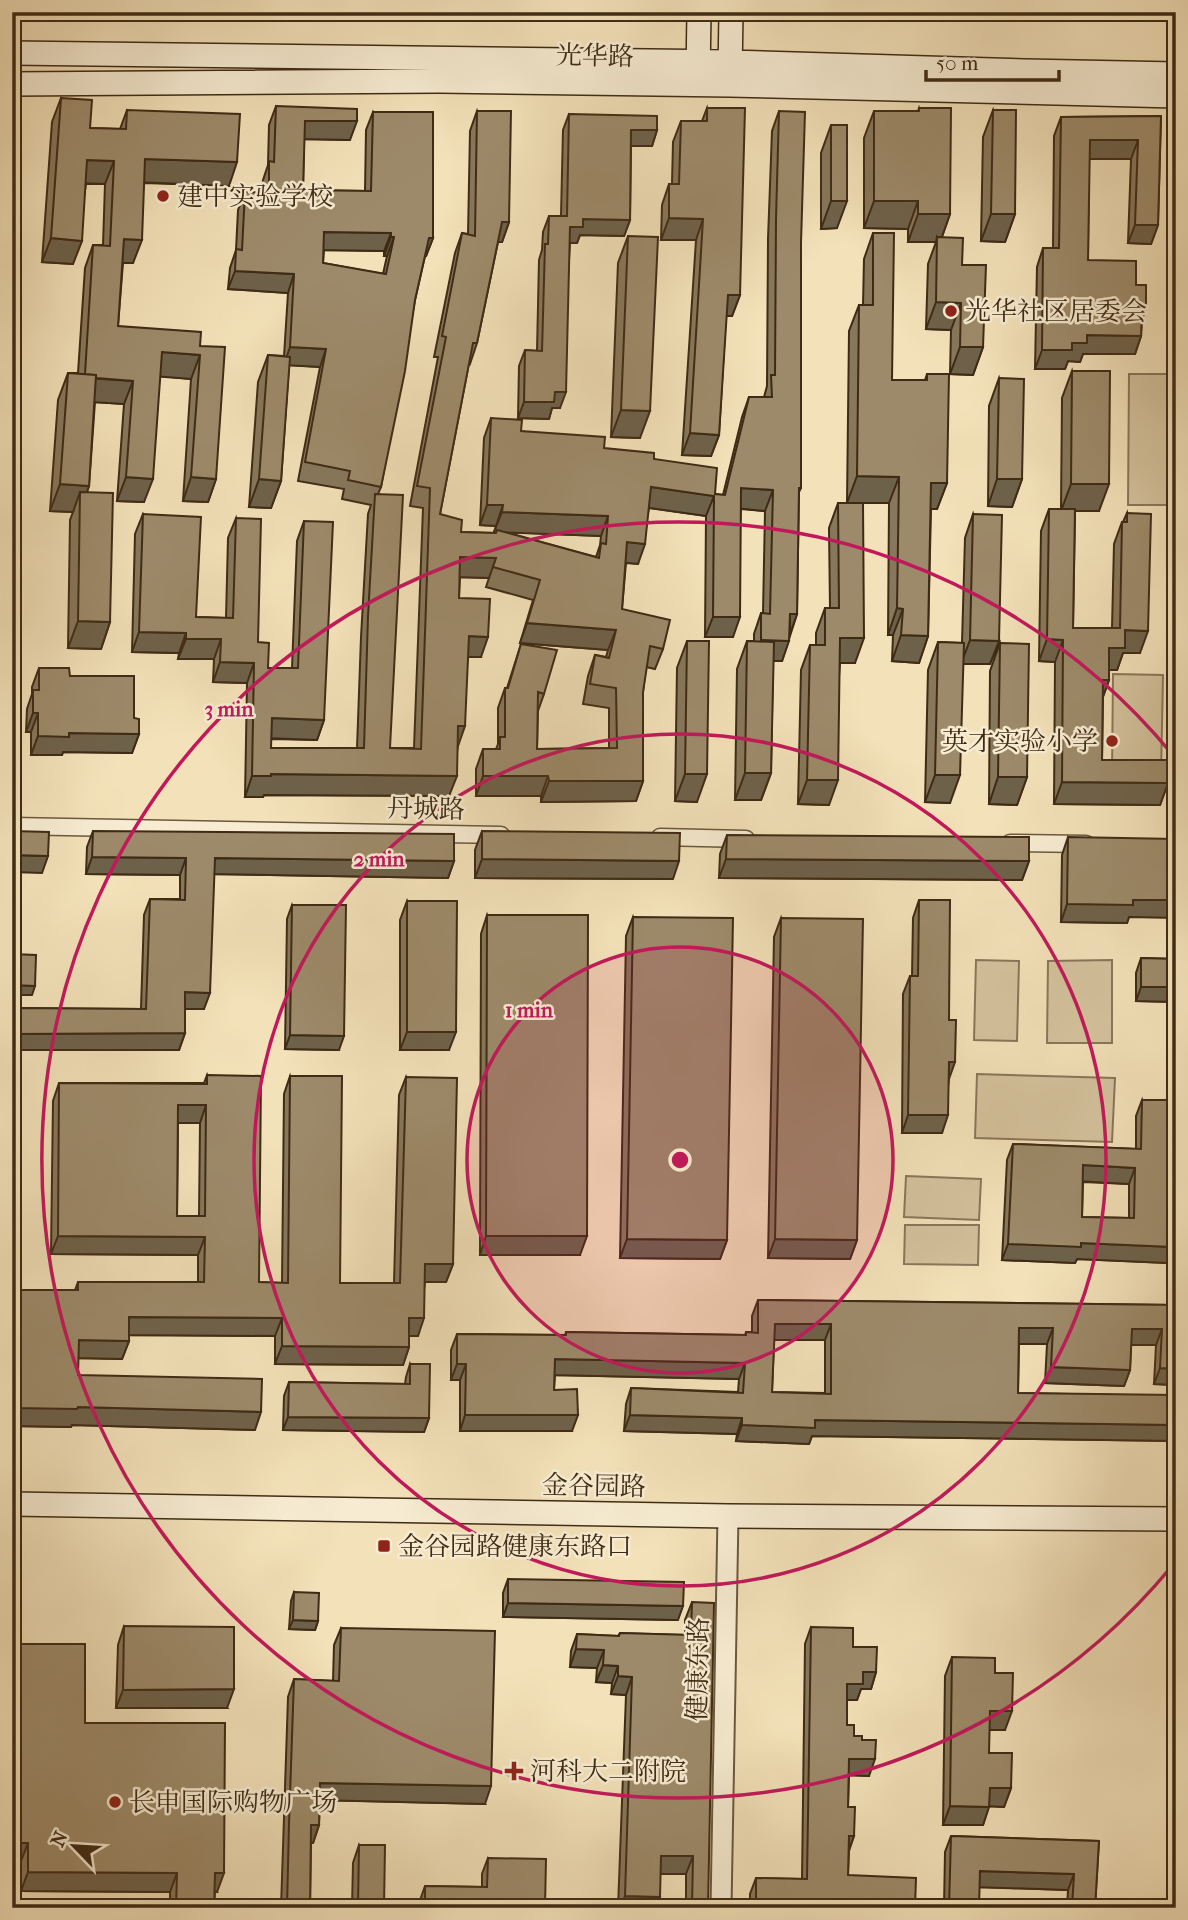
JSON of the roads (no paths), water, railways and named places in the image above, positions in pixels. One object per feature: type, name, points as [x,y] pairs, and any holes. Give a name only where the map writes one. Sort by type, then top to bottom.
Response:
[{"type":"main road","points":[[698,73],[699,12]]},
{"type":"main road","points":[[730,74],[731,12]]},
{"type":"main road","name":"光华路","points":[[12,54],[730,74],[1176,96]]},
{"type":"main road","name":"光华路","points":[[12,84],[698,73]]},
{"type":"main road","name":"光华路","points":[[730,74],[1176,74]]},
{"type":"main road","name":"金谷园路","points":[[12,1504],[1176,1531]]},
{"type":"main road","name":"金谷园路","points":[[12,1519],[1176,1519]]},
{"type":"street","name":"丹城路","points":[[12,826],[510,835]]},
{"type":"street","points":[[650,837],[762,839]]},
{"type":"street","points":[[992,843],[1097,845]]},
{"type":"street","name":"健康东路","points":[[721,1908],[728,1521]]},
{"type":"place","name":"建中实验学校","points":[[163,196]]},
{"type":"place","name":"光华社区居委会","points":[[951,311]]},
{"type":"place","name":"英才实验小学","points":[[1112,741]]},
{"type":"place","name":"金谷园路健康东路口","points":[[384,1546]]},
{"type":"place","name":"河科大二附院","points":[[514,1771]]},
{"type":"place","name":"长申国际购物广场","points":[[115,1802]]}]
